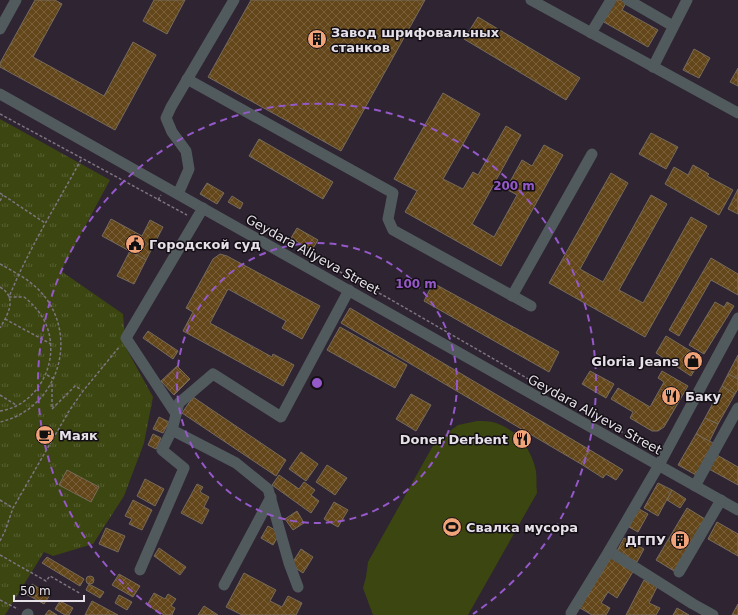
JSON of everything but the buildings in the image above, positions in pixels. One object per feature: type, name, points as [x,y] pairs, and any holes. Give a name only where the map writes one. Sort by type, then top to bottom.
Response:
[{"type":"street","points":[[0,29],[16,0]]},
{"type":"street","points":[[178,194],[189,169],[186,151],[172,132],[166,118],[187,79],[234,0]]},
{"type":"street","points":[[531,0],[738,113]]},
{"type":"street","points":[[591,33],[611,0]]},
{"type":"street","points":[[628,0],[673,26]]},
{"type":"street","points":[[653,67],[687,0]]},
{"type":"street","points":[[187,79],[393,193],[388,219],[393,230],[531,306]]},
{"type":"street","name":"Geydara Aliyeva Street","points":[[0,94],[738,510]]},
{"type":"street","points":[[512,296],[592,154]]},
{"type":"street","points":[[176,414],[126,338],[203,208]]},
{"type":"street","points":[[140,570],[184,468],[162,450],[172,430],[179,403],[213,374],[281,417],[349,290]]},
{"type":"street","points":[[571,613],[659,465],[738,318]]},
{"type":"street","points":[[695,486],[738,408]]},
{"type":"street","points":[[172,430],[236,463],[268,489],[289,563],[298,587]]},
{"type":"street","points":[[224,585],[271,497]]},
{"type":"street","points":[[679,572],[721,500]]},
{"type":"street","points":[[609,551],[713,615]]},
{"type":"path","points":[[0,114],[196,220]]},
{"type":"path","points":[[9,297],[18,274],[82,158]]},
{"type":"path","points":[[158,200],[165,187]]},
{"type":"path","points":[[0,193],[45,223]]},
{"type":"path","points":[[0,201],[4,195]]},
{"type":"path","points":[[298,249],[388,298],[544,388]]},
{"type":"path","points":[[0,264],[34,285],[48,300],[57,319],[61,349],[59,364],[54,379],[42,397],[34,405],[16,417],[0,422]]},
{"type":"path","points":[[0,287],[9,297],[10,308],[0,328]]},
{"type":"path","points":[[0,410],[16,405],[28,398],[35,391],[46,375],[51,358],[51,345],[46,324],[37,309],[24,297],[9,297]]},
{"type":"path","points":[[5,319],[51,345]]},
{"type":"path","points":[[0,541],[13,508],[57,431],[83,391],[126,338]]},
{"type":"path","points":[[46,375],[54,379]]},
{"type":"path","points":[[52,382],[52,409],[75,386],[83,391]]},
{"type":"path","points":[[0,395],[16,405]]},
{"type":"path","points":[[591,415],[616,427],[643,444]]},
{"type":"path","points":[[0,500],[13,508]]},
{"type":"path","points":[[0,555],[46,581],[50,576],[81,594]]},
{"type":"path","points":[[0,600],[28,615]]},
{"type":"green space","points":[[0,119],[110,180],[61,271],[123,314],[126,348],[153,397],[144,443],[124,496],[93,544],[53,556],[44,552],[5,615],[0,615]]},
{"type":"green space","name":"Свалка мусора","points":[[477,421],[491,422],[504,426],[511,430],[527,448],[534,463],[537,493],[468,615],[373,615],[363,588],[368,562],[435,442],[458,425]]},
{"type":"place","name":"Завод шрифовальных станков","points":[[317,39]]},
{"type":"place","name":"Городской суд","points":[[135,244]]},
{"type":"place","name":"Gloria Jeans","points":[[693,361]]},
{"type":"place","name":"Баку","points":[[671,396]]},
{"type":"place","name":"Маяк","points":[[45,435]]},
{"type":"place","name":"Doner Derbent","points":[[522,439]]},
{"type":"place","name":"Свалка мусора","points":[[452,527]]},
{"type":"place","name":"ДГПУ","points":[[680,540]]}]
